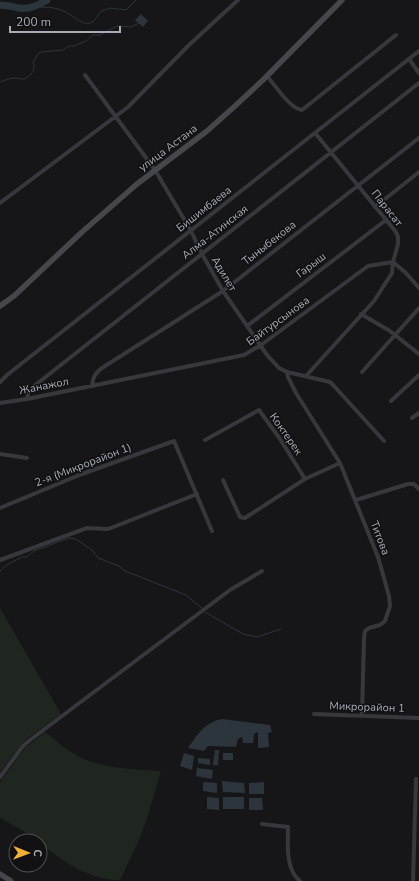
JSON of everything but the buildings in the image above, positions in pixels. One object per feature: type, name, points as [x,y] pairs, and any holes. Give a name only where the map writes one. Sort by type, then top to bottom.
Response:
[{"type":"main road","name":"улица Астана","points":[[0,306],[19,291],[113,205],[155,170],[207,131],[267,76],[342,0]]},
{"type":"main road","points":[[0,874],[11,881]]},
{"type":"street","points":[[0,203],[41,171],[117,117],[189,45],[238,0]]},
{"type":"street","points":[[267,76],[286,100],[298,110],[302,110],[396,35]]},
{"type":"street","name":"Бишимбаева","points":[[0,382],[7,374],[419,51]]},
{"type":"street","points":[[409,59],[419,73]]},
{"type":"street","name":"Адилет","points":[[84,75],[117,117],[155,170],[191,231],[223,291],[273,362],[279,368],[287,372],[330,382],[384,441]]},
{"type":"street","name":"Алма-Атинская","points":[[27,399],[29,390],[419,83]]},
{"type":"street","name":"Парасат","points":[[306,376],[374,300],[392,273],[393,262],[397,251],[398,237],[396,232],[315,132]]},
{"type":"street","name":"Тыныбекова","points":[[92,386],[92,380],[96,373],[102,368],[223,291],[419,138]]},
{"type":"street","points":[[375,207],[419,172]]},
{"type":"street","name":"Гарыш","points":[[247,326],[386,220]]},
{"type":"street","points":[[393,262],[406,273],[419,288]]},
{"type":"street","name":"Байтурсынова","points":[[92,386],[244,355],[261,345],[368,266],[393,262]]},
{"type":"street","points":[[362,372],[419,308]]},
{"type":"street","points":[[361,314],[395,335],[419,354]]},
{"type":"street","name":"Титова","points":[[287,372],[296,393],[340,463],[378,557],[390,603],[385,620],[380,625],[369,628],[365,632],[362,715]]},
{"type":"street","points":[[391,401],[419,375]]},
{"type":"street","name":"Жанажол","points":[[0,403],[92,386]]},
{"type":"street","name":"Коктерек","points":[[205,440],[258,410],[280,439],[305,479]]},
{"type":"street","points":[[412,418],[419,413]]},
{"type":"street","name":"2-я (Микрорайон 1)","points":[[0,508],[82,474],[174,441],[197,494]]},
{"type":"street","points":[[0,454],[27,458]]},
{"type":"street","points":[[223,480],[240,517],[245,518],[305,479],[340,463]]},
{"type":"street","points":[[356,500],[408,484],[414,484],[419,489]]},
{"type":"street","points":[[0,560],[87,528],[111,528],[197,494],[212,531]]},
{"type":"street","points":[[0,777],[23,746],[30,740],[230,590],[262,572]]},
{"type":"street","name":"Микрорайон 1","points":[[314,714],[419,718]]},
{"type":"street","points":[[413,881],[416,778]]},
{"type":"street","points":[[262,824],[288,827],[289,861],[292,873],[300,881]]},
{"type":"shaded area","points":[[141,14],[148,21],[143,27],[135,20]]},
{"type":"shaded area","points":[[0,608],[61,714],[25,740],[0,772]]},
{"type":"shaded area","points":[[222,719],[270,725],[272,732],[268,733],[269,747],[258,748],[258,732],[254,734],[253,743],[243,743],[242,737],[238,739],[236,747],[208,746],[204,751],[188,748],[206,726]]},
{"type":"shaded area","points":[[45,732],[69,751],[97,764],[118,768],[161,771],[146,822],[120,880],[98,877],[78,869],[48,849],[48,833],[27,833],[0,818],[0,782],[25,748]]},
{"type":"shaded area","points":[[215,750],[219,750],[218,765],[213,765]]},
{"type":"shaded area","points":[[184,753],[194,756],[192,770],[180,766]]},
{"type":"shaded area","points":[[223,753],[233,753],[233,760],[223,760]]},
{"type":"shaded area","points":[[198,758],[210,759],[210,765],[198,763]]},
{"type":"shaded area","points":[[197,768],[213,770],[212,779],[196,776]]},
{"type":"shaded area","points":[[222,781],[244,783],[245,793],[223,792]]},
{"type":"shaded area","points":[[203,782],[217,783],[217,793],[203,791]]},
{"type":"shaded area","points":[[264,782],[264,794],[249,794],[249,783]]},
{"type":"shaded area","points":[[207,797],[219,798],[219,810],[207,809]]},
{"type":"shaded area","points":[[223,797],[244,797],[244,809],[223,809]]},
{"type":"shaded area","points":[[249,798],[262,798],[263,810],[249,810]]},
{"type":"waterway","points":[[0,5],[30,8],[47,0]]},
{"type":"waterway","points":[[35,7],[50,7],[58,9],[87,24],[93,22],[101,11],[111,8],[126,10],[136,0]]},
{"type":"waterway","points":[[0,82],[12,78],[23,79],[28,77],[32,73],[34,67],[33,62],[41,52],[63,50],[69,46],[74,46],[86,41],[93,35],[100,35],[117,26],[131,27],[139,23]]},
{"type":"waterway","points":[[0,571],[7,565],[22,557],[27,557],[34,551],[69,538],[76,539],[92,550],[98,558],[119,566],[125,571],[186,595],[203,609]]},
{"type":"waterway","points":[[205,612],[243,634],[257,637],[281,629]]}]
